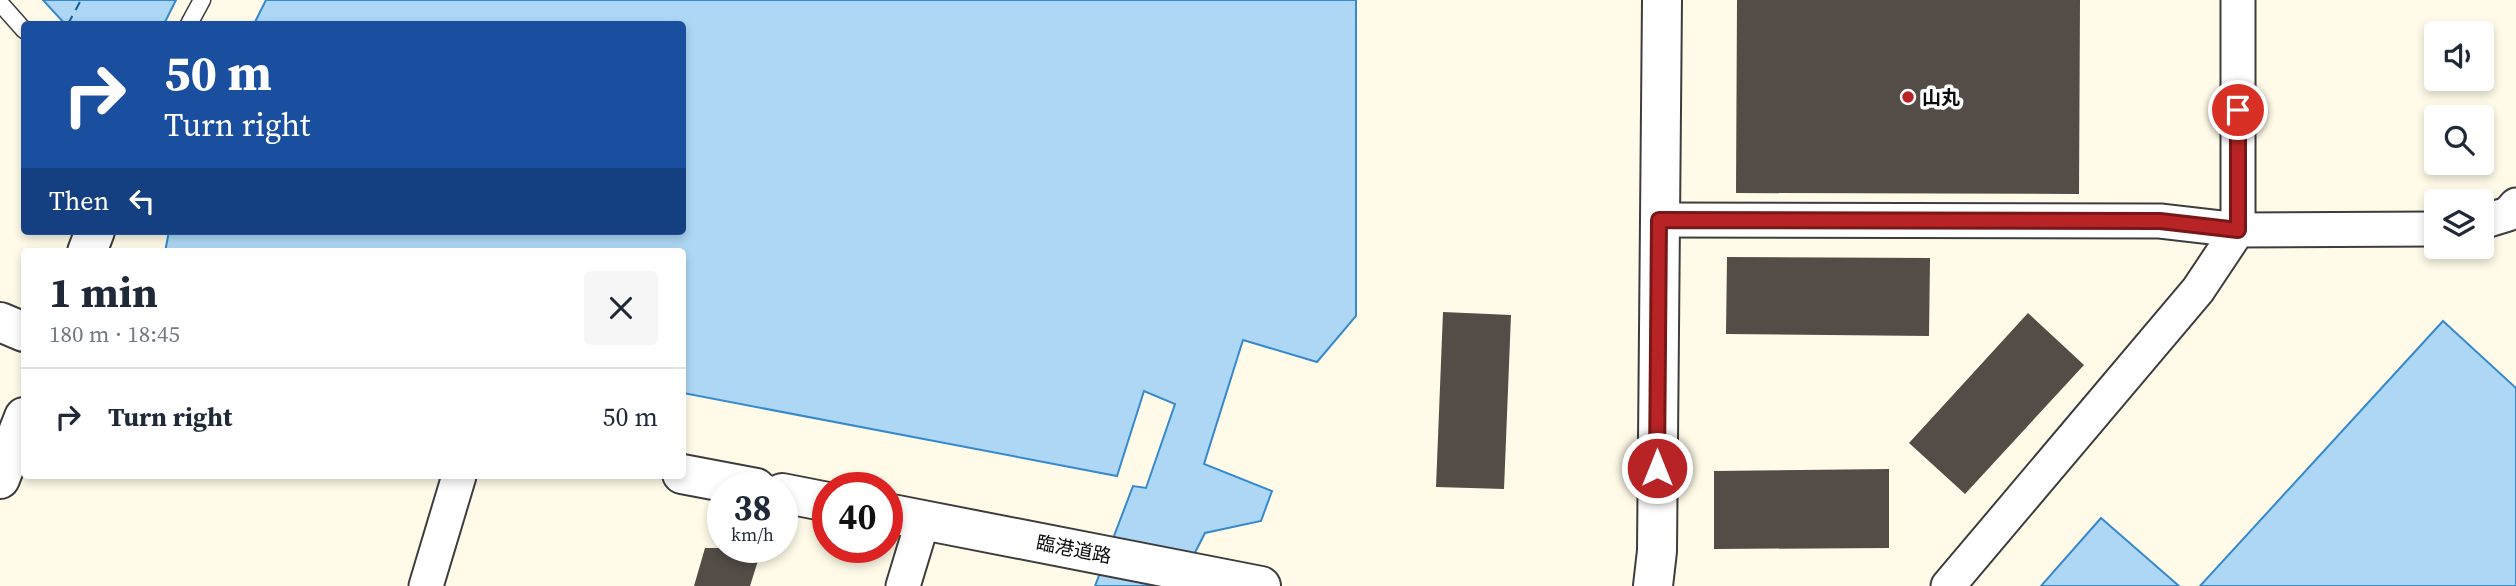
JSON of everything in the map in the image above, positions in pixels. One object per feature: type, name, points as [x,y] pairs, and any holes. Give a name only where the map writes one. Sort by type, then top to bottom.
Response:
[{"type":"street","points":[[1653,586],[1657,551],[1662,0]]},
{"type":"street","points":[[1948,586],[2198,290],[2238,230],[2238,0]]},
{"type":"street","points":[[2494,218],[2508,214],[2516,205]]},
{"type":"street","points":[[1659,220],[2160,221],[2238,230],[2424,229]]},
{"type":"street","points":[[0,322],[21,331]]},
{"type":"street","points":[[0,479],[21,425]]},
{"type":"street","points":[[686,475],[707,479]]},
{"type":"street","points":[[426,586],[458,479]]},
{"type":"street","points":[[903,586],[905,516]]},
{"type":"street","name":"臨港道路","points":[[905,516],[1261,586]]},
{"type":"lane","points":[[191,21],[202,0]]},
{"type":"lane","points":[[0,2],[21,26]]},
{"type":"water","points":[[43,0],[176,0],[166,21],[62,21]]},
{"type":"water","points":[[266,0],[1356,0],[1356,316],[1317,362],[1243,340],[1204,464],[1272,491],[1261,521],[1205,533],[1178,586],[1095,586],[1133,486],[1146,488],[1175,404],[1144,391],[1117,476],[686,394],[686,248],[166,248],[168,235],[686,235],[686,21],[256,21]]},
{"type":"water","points":[[2443,321],[2516,388],[2516,586],[2200,586]]},
{"type":"water","points":[[2101,518],[2179,586],[2041,586]]},
{"type":"building","name":"山丸","points":[[1737,0],[2080,0],[2079,194],[1736,193]]},
{"type":"building","points":[[1727,257],[1930,258],[1929,336],[1726,334]]},
{"type":"building","points":[[1443,312],[1511,315],[1504,489],[1436,487]]},
{"type":"building","points":[[2028,313],[2084,365],[1965,494],[1909,443]]},
{"type":"building","points":[[1889,469],[1889,548],[1714,549],[1714,471]]},
{"type":"building","points":[[705,548],[707,563],[757,563],[750,586],[694,586]]},
{"type":"ferry route","points":[[70,21],[81,0]]},
{"type":"place","name":"山丸","points":[[1908,97]]},
{"type":"route","points":[[1657,468],[1659,220],[2160,221],[2238,230],[2238,110]]}]
